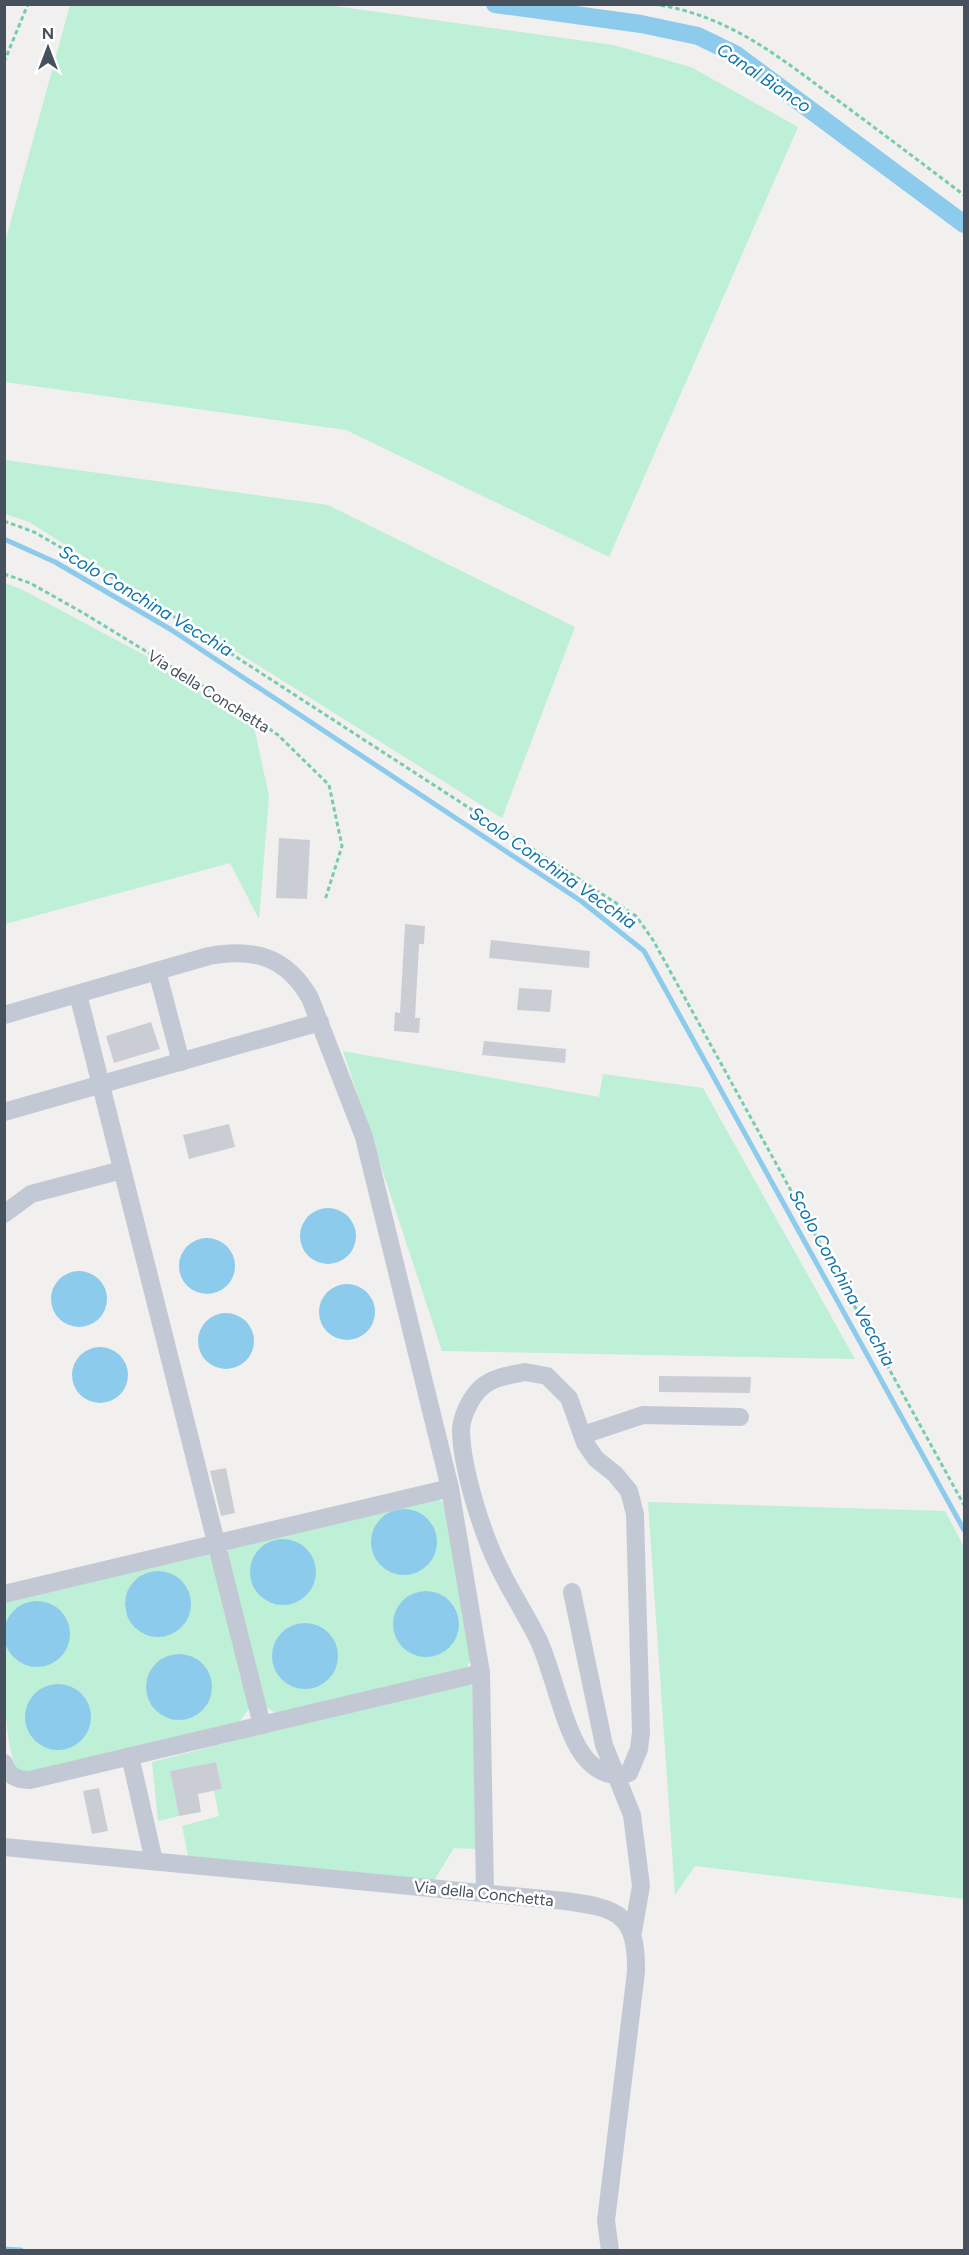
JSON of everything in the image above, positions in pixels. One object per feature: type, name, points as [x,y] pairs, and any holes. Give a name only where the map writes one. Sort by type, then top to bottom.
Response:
[{"type":"street","points":[[4,1014],[209,956],[237,952],[269,958],[283,965],[303,985],[320,1022],[364,1137],[450,1488],[480,1673],[485,1893]]},
{"type":"street","points":[[157,971],[181,1062]]},
{"type":"street","points":[[78,994],[262,1725]]},
{"type":"street","points":[[4,1112],[320,1022]]},
{"type":"street","points":[[4,1214],[31,1194],[122,1170]]},
{"type":"street","points":[[525,1372],[547,1376],[569,1398],[583,1435],[596,1458],[630,1491],[635,1514],[641,1732],[635,1764],[629,1773],[615,1777],[600,1772],[586,1760],[573,1733],[538,1639],[497,1564],[480,1518],[461,1430],[467,1406],[482,1386],[506,1376],[525,1372]]},
{"type":"street","points":[[583,1435],[643,1415],[740,1417]]},
{"type":"street","points":[[4,1594],[450,1488]]},
{"type":"street","points":[[572,1592],[604,1745],[632,1815],[640,1866],[639,1910],[633,1932],[636,1972],[606,2221],[610,2250]]},
{"type":"street","points":[[5,1768],[19,1780],[30,1780],[480,1673]]},
{"type":"street","points":[[129,1756],[154,1861]]},
{"type":"street","name":"Via della Conchetta","points":[[4,1847],[485,1893],[592,1906],[614,1913],[628,1923],[633,1932]]},
{"type":"path","points":[[4,62],[28,4]]},
{"type":"path","points":[[653,4],[684,9],[731,27],[774,53],[964,195]]},
{"type":"path","points":[[4,521],[34,532],[122,583],[636,916],[653,940],[964,1505]]},
{"type":"path","name":"Via della Conchetta","points":[[4,574],[30,583],[85,614],[244,711],[279,735],[329,785],[342,846],[325,900]]},
{"type":"green space","points":[[70,5],[327,5],[613,45],[691,67],[798,127],[609,557],[346,430],[5,382],[5,242]]},
{"type":"green space","points":[[5,460],[328,505],[575,627],[502,818],[29,522],[5,514]]},
{"type":"green space","points":[[5,583],[23,590],[148,657],[254,727],[269,796],[259,919],[230,863],[5,924]]},
{"type":"green space","points":[[343,1051],[599,1097],[603,1074],[703,1088],[855,1359],[442,1351]]},
{"type":"green space","points":[[437,1497],[449,1507],[473,1655],[467,1667],[277,1713],[263,1706],[225,1555],[231,1547]],"holes":[[[261,1548],[309,1552],[315,1569],[313,1584],[306,1595],[295,1602],[282,1604],[270,1602],[259,1593],[253,1578],[252,1565]],[[423,1592],[444,1597],[458,1613],[458,1630],[454,1638],[443,1651],[435,1656],[398,1641],[395,1624],[398,1610],[415,1595]],[[291,1626],[331,1636],[335,1644],[337,1659],[332,1672],[322,1683],[314,1687],[277,1673],[273,1653],[277,1641]]]},
{"type":"green space","points":[[648,1502],[945,1511],[964,1547],[964,1899],[695,1866],[675,1895]]},
{"type":"green space","points":[[207,1553],[215,1560],[250,1707],[240,1721],[19,1774],[13,1759],[6,1715],[4,1599]],"holes":[[[166,1572],[183,1586],[189,1604],[184,1622],[167,1636],[125,1611],[125,1600],[135,1580]],[[24,1604],[36,1667],[16,1660],[8,1620]],[[197,1660],[210,1676],[146,1682],[156,1663]]]},
{"type":"green space","points":[[464,1682],[472,1686],[478,1849],[454,1848],[433,1882],[188,1856],[182,1826],[219,1816],[214,1791],[222,1789],[216,1762],[170,1771],[179,1816],[158,1821],[152,1762]]},
{"type":"water","points":[[323,1208],[333,1208],[348,1216],[354,1225],[356,1236],[354,1247],[348,1256],[333,1264],[323,1264],[312,1259],[305,1252],[300,1241],[300,1231],[305,1220],[312,1213]]},
{"type":"water","points":[[202,1238],[212,1238],[227,1246],[233,1255],[235,1266],[233,1277],[227,1286],[212,1294],[202,1294],[191,1289],[184,1282],[179,1271],[179,1261],[184,1250],[191,1243]]},
{"type":"water","points":[[74,1271],[84,1271],[99,1279],[105,1288],[107,1299],[105,1310],[99,1319],[84,1327],[74,1327],[63,1322],[56,1315],[51,1304],[51,1294],[56,1283],[63,1276]]},
{"type":"water","points":[[342,1284],[352,1284],[367,1292],[373,1301],[375,1312],[373,1323],[367,1332],[352,1340],[342,1340],[331,1335],[324,1328],[319,1317],[319,1307],[324,1296],[331,1289]]},
{"type":"water","points":[[221,1313],[231,1313],[246,1321],[252,1330],[254,1341],[252,1352],[246,1361],[231,1369],[221,1369],[210,1364],[203,1357],[198,1346],[198,1336],[203,1325],[210,1318]]},
{"type":"water","points":[[95,1347],[105,1347],[120,1355],[126,1364],[128,1375],[126,1386],[120,1395],[105,1403],[95,1403],[84,1398],[77,1391],[72,1380],[72,1370],[77,1359],[84,1352]]},
{"type":"water","points":[[404,1509],[416,1512],[427,1519],[434,1530],[437,1542],[434,1554],[427,1565],[416,1572],[404,1575],[392,1572],[381,1565],[374,1554],[371,1542],[374,1530],[381,1519],[392,1512]]},
{"type":"water","points":[[283,1539],[295,1542],[306,1549],[313,1560],[316,1572],[313,1584],[306,1595],[295,1602],[283,1605],[271,1602],[260,1595],[253,1584],[250,1572],[253,1560],[260,1549],[271,1542]]},
{"type":"water","points":[[158,1571],[171,1574],[181,1581],[188,1591],[191,1604],[188,1617],[181,1627],[171,1634],[158,1637],[145,1634],[135,1627],[128,1617],[125,1604],[128,1591],[135,1581],[145,1574]]},
{"type":"water","points":[[426,1591],[438,1594],[449,1601],[456,1612],[459,1624],[456,1636],[449,1647],[438,1654],[426,1657],[414,1654],[403,1647],[396,1636],[393,1624],[396,1612],[403,1601],[414,1594]]},
{"type":"water","points":[[37,1601],[50,1604],[60,1611],[67,1621],[70,1634],[67,1647],[60,1657],[50,1664],[37,1667],[24,1664],[14,1657],[7,1647],[4,1634],[7,1621],[14,1611],[24,1604]]},
{"type":"water","points":[[305,1623],[318,1626],[328,1633],[335,1643],[338,1656],[335,1669],[328,1679],[318,1686],[305,1689],[292,1686],[282,1679],[275,1669],[272,1656],[275,1643],[282,1633],[292,1626]]},
{"type":"water","points":[[179,1654],[191,1657],[202,1664],[209,1675],[212,1687],[209,1699],[202,1710],[191,1717],[179,1720],[167,1717],[156,1710],[149,1699],[146,1687],[149,1675],[156,1664],[167,1657]]},
{"type":"water","points":[[58,1684],[70,1687],[81,1694],[88,1705],[91,1717],[88,1729],[81,1740],[70,1747],[58,1750],[46,1747],[35,1740],[28,1729],[25,1717],[28,1705],[35,1694],[46,1687]]},
{"type":"building","points":[[279,838],[310,840],[307,899],[276,898]]},
{"type":"building","points":[[405,924],[425,926],[424,944],[419,944],[415,1018],[420,1018],[419,1033],[394,1031],[395,1012],[400,1013]]},
{"type":"building","points":[[491,940],[590,951],[589,968],[489,958]]},
{"type":"building","points":[[519,988],[552,990],[550,1012],[517,1010]]},
{"type":"building","points":[[151,1022],[160,1049],[114,1063],[106,1036]]},
{"type":"building","points":[[484,1041],[566,1049],[565,1063],[482,1055]]},
{"type":"building","points":[[229,1124],[235,1147],[189,1159],[183,1135]]},
{"type":"building","points":[[659,1376],[751,1377],[750,1393],[659,1392]]},
{"type":"building","points":[[226,1468],[235,1513],[221,1516],[210,1471]]},
{"type":"building","points":[[216,1762],[222,1789],[198,1794],[201,1812],[179,1816],[170,1771]]},
{"type":"building","points":[[99,1788],[108,1831],[92,1834],[83,1791]]},
{"type":"waterway","name":"Canal Bianco","points":[[495,4],[641,24],[698,36],[735,54],[964,224]]},
{"type":"waterway","name":"Scolo Conchina Vecchia","points":[[4,539],[55,562],[170,629],[581,901],[644,951],[964,1530]]},
{"type":"waterway","points":[[4,2249],[21,2250]]}]
